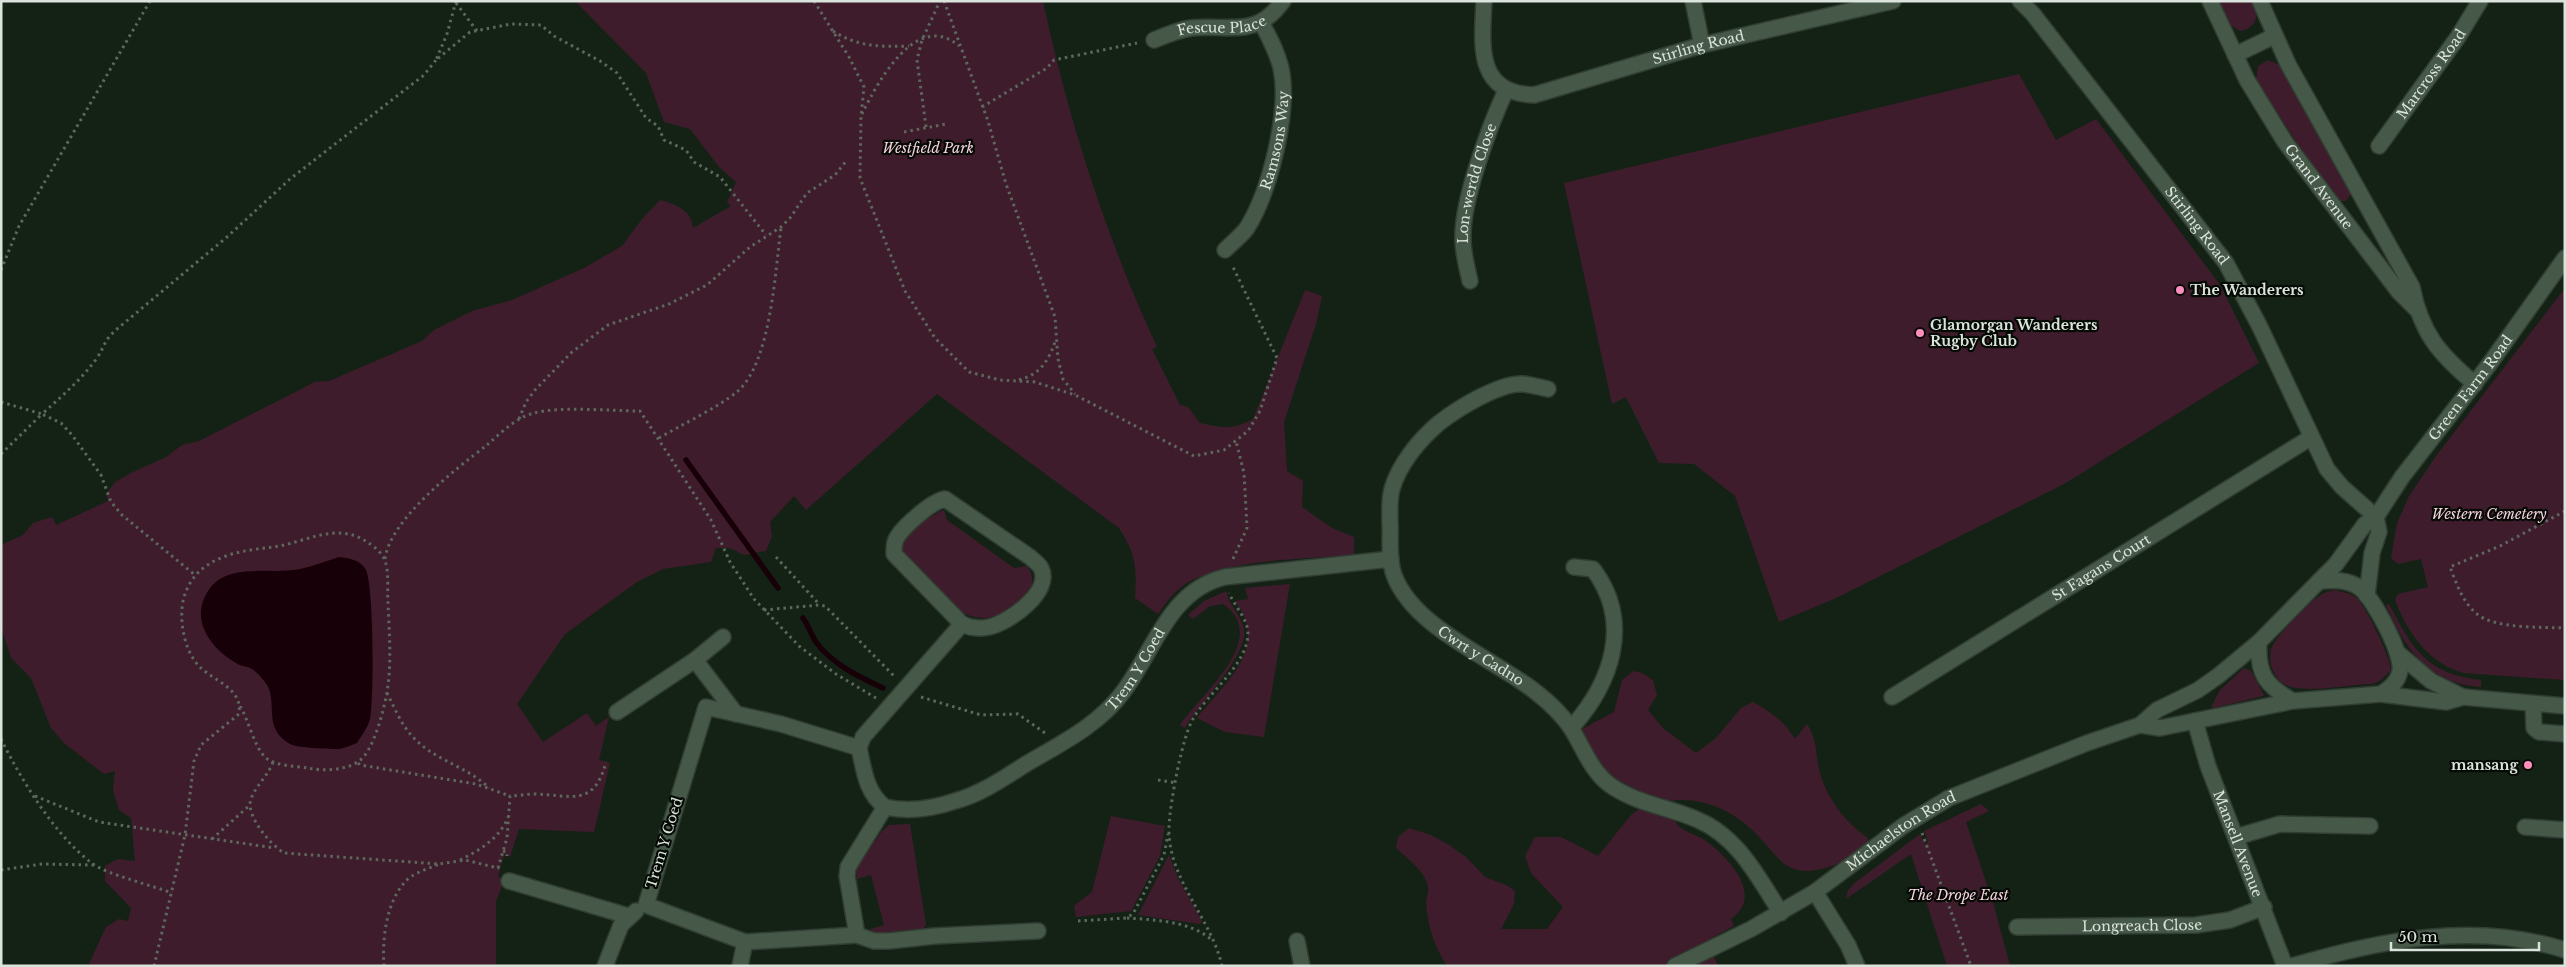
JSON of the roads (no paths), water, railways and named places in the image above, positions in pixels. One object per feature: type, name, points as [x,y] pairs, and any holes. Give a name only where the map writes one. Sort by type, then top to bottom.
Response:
[{"type":"street","name":"Fescue Place","points":[[1154,40],[1192,28],[1235,30],[1248,28],[1261,22],[1283,1]]},
{"type":"street","points":[[1484,1],[1482,43],[1484,62],[1490,76],[1506,90]]},
{"type":"street","points":[[1693,1],[1702,45]]},
{"type":"street","name":"Stirling Road","points":[[1506,90],[1534,95],[1702,45],[1893,1]]},
{"type":"street","name":"Stirling Road","points":[[2020,1],[2033,14],[2226,263],[2263,333],[2310,438],[2332,476],[2376,517]]},
{"type":"street","name":"Grand Avenue","points":[[2210,1],[2235,55],[2264,108],[2303,168],[2399,292],[2416,310],[2437,349],[2474,384]]},
{"type":"street","name":"Grand Avenue","points":[[2260,1],[2274,36],[2306,99],[2412,287],[2416,310]]},
{"type":"street","name":"Marcross Road","points":[[2379,146],[2453,44],[2480,1]]},
{"type":"street","name":"Ramsons Way","points":[[1225,250],[1246,229],[1253,215],[1269,175],[1279,130],[1281,70],[1277,52],[1261,22]]},
{"type":"street","points":[[2235,55],[2274,36]]},
{"type":"street","name":"Lon-werdd Close","points":[[1470,281],[1463,240],[1464,220],[1487,138],[1506,90]]},
{"type":"street","name":"Green Farm Road","points":[[2259,642],[2340,559],[2365,524],[2376,517],[2402,477],[2474,384],[2565,258]]},
{"type":"street","name":"Cwrt y Cadno","points":[[1548,389],[1521,384],[1494,392],[1451,413],[1429,433],[1402,467],[1391,490],[1391,559],[1398,585],[1414,608],[1430,622],[1537,693],[1571,728],[1591,763],[1609,784],[1640,801],[1696,819],[1714,827],[1748,862],[1781,913]]},
{"type":"street","name":"St Fagans Court","points":[[1892,697],[2310,438]]},
{"type":"street","points":[[945,499],[1030,557],[1041,568],[1043,578],[1031,601],[1013,616],[989,627],[969,627],[962,624],[894,554],[894,543],[898,536],[937,500],[945,499]]},
{"type":"street","points":[[2367,596],[2372,554],[2379,532],[2376,517]]},
{"type":"street","name":"Trem Y Coed","points":[[884,807],[918,810],[958,801],[1000,780],[1092,724],[1123,693],[1176,607],[1201,585],[1225,577],[1391,559]]},
{"type":"street","points":[[1571,728],[1600,689],[1613,656],[1615,619],[1605,585],[1593,569],[1574,567]]},
{"type":"street","points":[[2319,581],[2338,580],[2360,588],[2367,596],[2399,654],[2431,681],[2463,697],[2565,706]]},
{"type":"street","points":[[857,935],[847,876],[848,867],[884,807],[874,799],[868,786],[859,748],[863,737],[962,624]]},
{"type":"street","points":[[617,712],[695,660],[723,637]]},
{"type":"street","points":[[2259,642],[2259,662],[2266,681],[2276,691],[2293,701],[2381,694],[2446,702],[2463,697]]},
{"type":"street","name":"Michaelston Road","points":[[1675,966],[1781,913],[1815,892],[1903,826],[1949,798],[2087,743],[2140,725],[2157,710],[2198,690],[2259,642]]},
{"type":"street","points":[[2381,694],[2397,680],[2400,670],[2399,654]]},
{"type":"street","points":[[695,660],[736,714]]},
{"type":"street","name":"Michaelston Road","points":[[2140,725],[2160,728],[2293,701]]},
{"type":"street","points":[[2533,704],[2534,728],[2539,732],[2565,734]]},
{"type":"street","name":"Trem Y Coed","points":[[859,748],[782,724],[706,707],[646,904],[745,942],[857,935],[874,941],[889,941],[935,936],[1038,931]]},
{"type":"street","name":"Mansell Avenue","points":[[2195,721],[2208,766],[2264,907],[2285,966]]},
{"type":"street","points":[[2236,837],[2280,824],[2370,826]]},
{"type":"street","points":[[2525,827],[2565,830]]},
{"type":"street","points":[[509,881],[628,916]]},
{"type":"street","points":[[1815,892],[1848,945],[1857,966]]},
{"type":"street","points":[[605,966],[620,925],[628,916],[646,904]]},
{"type":"street","name":"Longreach Close","points":[[2017,927],[2196,924],[2230,920],[2264,907]]},
{"type":"street","points":[[2292,966],[2381,943],[2448,935],[2487,937],[2565,950]]},
{"type":"street","points":[[740,966],[745,942]]},
{"type":"street","points":[[1297,942],[1302,966]]},
{"type":"waterway","points":[[686,460],[778,588]]},
{"type":"waterway","points":[[803,618],[822,650],[855,674],[883,688]]},
{"type":"place","name":"The Wanderers","points":[[2180,290]]},
{"type":"place","name":"Glamorgan Wanderers Rugby Club","points":[[1920,333]]},
{"type":"place","name":"mansang","points":[[2528,765]]},
{"type":"park label","name":"Westfield Park","points":[[928,148]]},
{"type":"park label","name":"Western Cemetery","points":[[2489,514]]},
{"type":"park label","name":"The Drope East","points":[[1958,895]]}]
